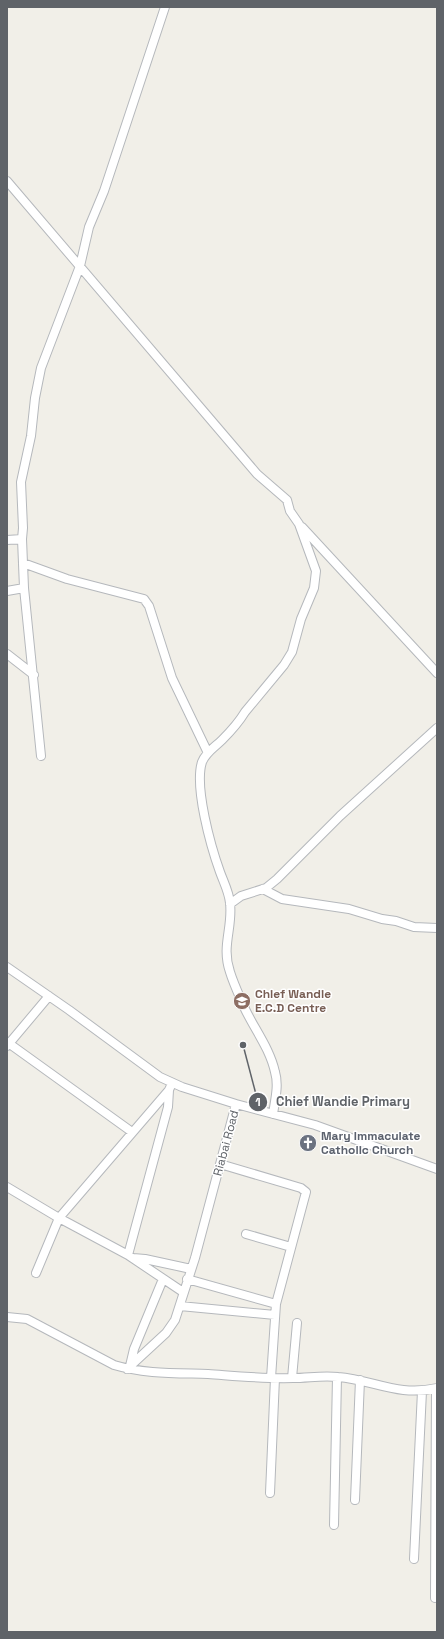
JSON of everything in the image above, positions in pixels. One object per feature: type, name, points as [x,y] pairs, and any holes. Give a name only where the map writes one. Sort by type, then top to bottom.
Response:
[{"type":"street","points":[[40,756],[34,675],[24,588],[21,482],[31,436],[35,398],[41,368],[80,266],[89,227],[104,191],[165,7]]},
{"type":"street","points":[[7,180],[257,474],[287,500],[290,511],[299,524],[437,674]]},
{"type":"street","points":[[273,1114],[276,1072],[245,1009],[230,971],[226,949],[230,904],[228,890],[220,872],[210,839],[201,791],[202,762],[208,753],[239,721],[292,652],[301,619],[314,588],[316,571],[299,524]]},
{"type":"street","points":[[7,540],[22,539]]},
{"type":"street","points":[[23,563],[67,580],[144,599],[149,606],[172,678],[208,753]]},
{"type":"street","points":[[7,591],[24,588]]},
{"type":"street","points":[[7,654],[34,675]]},
{"type":"street","points":[[230,904],[240,896],[263,889],[277,879],[338,818],[437,728]]},
{"type":"street","points":[[263,889],[282,899],[349,909],[382,919],[396,920],[414,927],[437,928]]},
{"type":"street","points":[[7,967],[160,1077],[170,1086],[236,1104]]},
{"type":"street","points":[[49,996],[8,1044],[132,1132]]},
{"type":"street","points":[[36,1273],[59,1218],[170,1086]]},
{"type":"street","points":[[130,1257],[168,1107],[170,1086]]},
{"type":"street","name":"Riabai Road","points":[[129,1368],[166,1333],[180,1306],[236,1104],[315,1125],[437,1169]]},
{"type":"street","points":[[220,1164],[304,1190],[306,1195],[276,1304],[270,1493]]},
{"type":"street","points":[[7,1187],[59,1218],[130,1257],[183,1292]]},
{"type":"street","points":[[246,1234],[292,1247]]},
{"type":"street","points":[[130,1257],[191,1269]]},
{"type":"street","points":[[129,1368],[134,1349],[163,1279]]},
{"type":"street","points":[[187,1279],[276,1304]]},
{"type":"street","points":[[180,1306],[275,1315]]},
{"type":"street","points":[[7,1317],[27,1319],[101,1359],[129,1368],[150,1372],[273,1378],[337,1377],[360,1380],[388,1388],[422,1391],[436,1388],[435,1598]]},
{"type":"street","points":[[292,1378],[296,1323]]},
{"type":"street","points":[[334,1525],[337,1377]]},
{"type":"street","points":[[355,1500],[360,1380]]},
{"type":"street","points":[[414,1559],[422,1391]]},
{"type":"place","name":"Chief Wandie E.C.D Centre","points":[[242,1001]]},
{"type":"place","name":"Chief Wandie Primary","points":[[243,1045]]},
{"type":"place","name":"Mary Immaculate Catholic Church","points":[[308,1143]]}]
